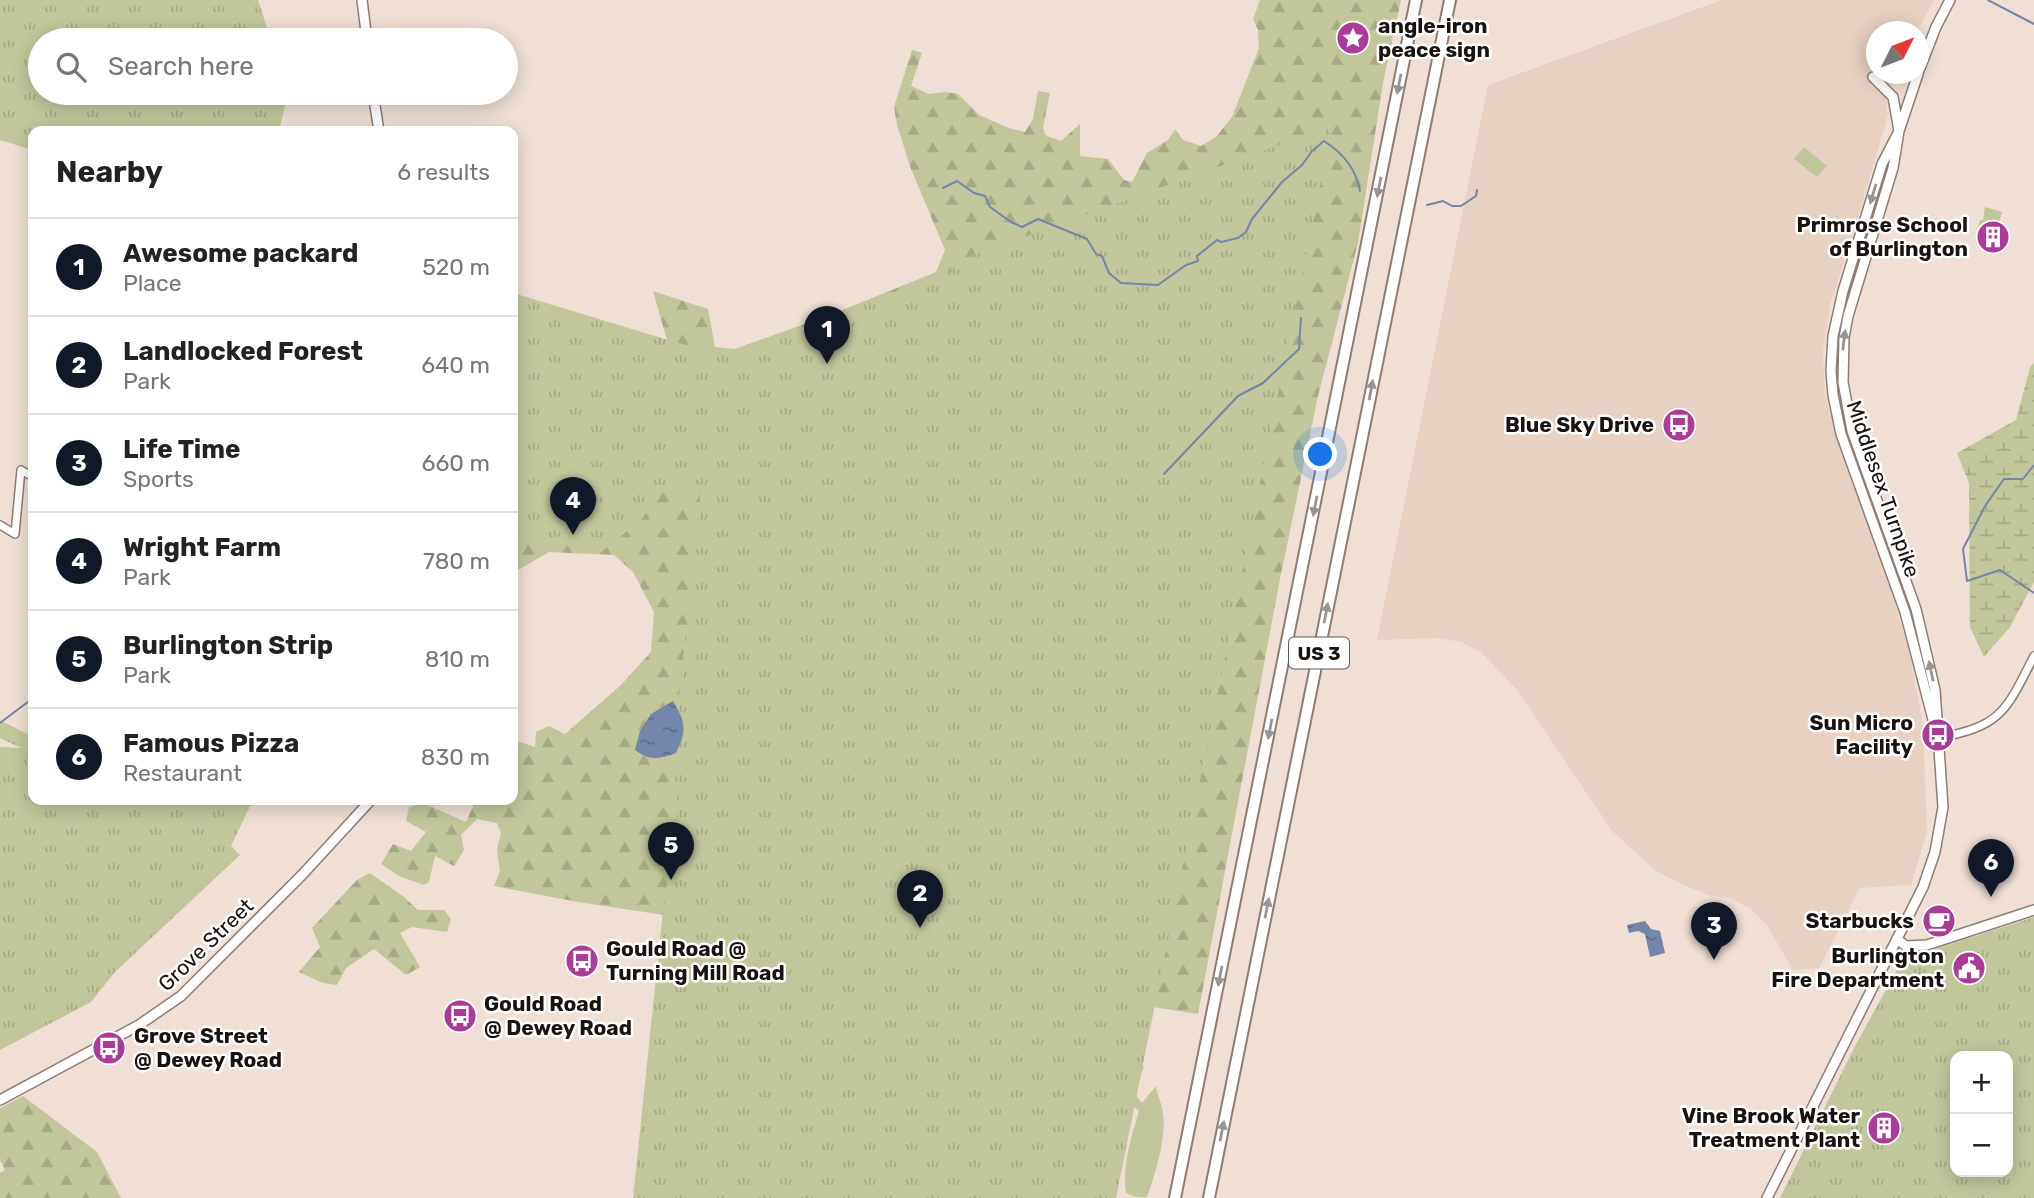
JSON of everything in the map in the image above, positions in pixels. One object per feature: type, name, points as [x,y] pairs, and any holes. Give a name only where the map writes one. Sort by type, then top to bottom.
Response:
[{"type":"highway","name":"US 3","points":[[1175,1198],[1416,0]]},
{"type":"highway","name":"US 3","points":[[1209,1198],[1450,0]]},
{"type":"main road","points":[[362,0],[366,28]]},
{"type":"main road","name":"Middlesex Turnpike","points":[[1929,42],[1950,0]]},
{"type":"main road","points":[[1880,84],[1893,97],[1899,131]]},
{"type":"main road","name":"Middlesex Turnpike","points":[[1767,1198],[1898,940],[1928,876],[1937,843],[1943,794],[1938,738],[1905,612],[1842,434],[1832,383],[1833,337],[1840,302],[1882,164],[1899,131],[1914,84]]},
{"type":"main road","points":[[375,105],[378,126]]},
{"type":"main road","name":"Grove Street","points":[[0,1100],[139,1025],[181,996],[302,875],[366,805]]},
{"type":"main road","points":[[1898,940],[1906,946],[1927,945],[2034,910]]},
{"type":"street","points":[[0,525],[15,534],[21,470],[28,474]]},
{"type":"street","points":[[1938,738],[1972,731],[1996,719],[2008,704],[2034,656]]},
{"type":"shaded area","points":[[1722,0],[1934,0],[1922,21],[1866,21],[1866,84],[1884,94],[1886,110],[1889,112],[1830,305],[1823,351],[1825,396],[1841,452],[1886,575],[1909,651],[1923,725],[1927,832],[1911,885],[1860,888],[1819,968],[1793,970],[1767,925],[1750,908],[1730,898],[1709,895],[1656,871],[1612,831],[1519,692],[1481,652],[1461,642],[1439,638],[1377,640],[1488,85]]},
{"type":"green space","points":[[0,0],[258,0],[267,28],[28,28],[28,105],[285,105],[280,126],[28,126],[28,148],[0,140]]},
{"type":"green space","points":[[1260,0],[1401,0],[1383,83],[1358,243],[1318,396],[1280,579],[1198,1014],[1081,996],[750,928],[578,902],[494,886],[500,871],[497,850],[501,833],[497,823],[477,819],[461,835],[464,850],[454,866],[435,856],[429,882],[424,885],[399,876],[381,864],[393,844],[411,851],[426,832],[406,821],[409,807],[428,805],[466,822],[474,805],[518,805],[518,742],[535,747],[536,732],[549,726],[565,734],[621,685],[651,652],[654,612],[633,572],[614,555],[549,552],[518,569],[518,513],[668,344],[653,291],[708,309],[715,347],[744,350],[936,272],[945,250],[911,169],[894,107],[912,50],[922,53],[911,86],[929,94],[958,94],[979,115],[1009,128],[1025,132],[1033,119],[1038,91],[1050,93],[1043,127],[1045,135],[1061,141],[1080,124],[1080,156],[1108,159],[1124,180],[1132,182],[1147,153],[1168,140],[1175,129],[1183,140],[1201,146],[1216,137],[1232,117],[1259,48],[1258,30],[1253,19]]},
{"type":"green space","points":[[1332,126],[1116,1198],[633,1198],[662,920],[681,783],[670,780],[701,489],[689,491],[677,485],[659,493],[642,519],[600,553],[518,534],[518,295],[718,355],[952,271],[949,264]]},
{"type":"green space","points":[[1804,147],[1827,166],[1817,177],[1794,159]]},
{"type":"green space","points":[[1985,207],[2002,212],[1996,232],[1978,226],[1980,220],[1983,220]]},
{"type":"green space","points":[[2034,363],[2034,582],[2010,627],[1984,657],[1970,627],[1969,483],[1957,453],[2016,420],[2030,367]]},
{"type":"green space","points":[[0,720],[28,734],[28,805],[251,805],[231,846],[240,855],[115,972],[91,1002],[0,1050],[0,747],[21,748],[0,738]]},
{"type":"green space","points":[[370,873],[418,910],[444,910],[451,919],[447,932],[412,927],[400,933],[420,967],[406,975],[374,949],[346,968],[337,985],[323,983],[299,972],[320,947],[312,928],[357,880]]},
{"type":"green space","points":[[2034,917],[2034,1198],[1780,1198],[1855,1046],[1897,970],[1920,954]]},
{"type":"green space","points":[[1132,1053],[1144,1067],[1137,1083],[1136,1096],[1142,1103],[1156,1086],[1164,1122],[1157,1167],[1147,1197],[1126,1193],[1126,1162],[1139,1111],[1132,1106]]},
{"type":"green space","points":[[23,1096],[97,1152],[121,1198],[0,1198],[0,1173],[5,1170],[0,1160],[0,1108]]},
{"type":"water","points":[[673,701],[684,727],[676,753],[655,758],[635,750],[640,731],[651,714]]},
{"type":"water","points":[[1645,921],[1651,929],[1660,931],[1665,953],[1650,957],[1645,934],[1638,931],[1629,933],[1627,925]]},
{"type":"waterway","points":[[1988,0],[2034,24]]},
{"type":"waterway","points":[[943,188],[957,181],[974,193],[985,196],[990,207],[1022,227],[1038,219],[1087,239],[1096,254],[1102,256],[1109,273],[1121,283],[1158,285],[1186,265],[1198,261],[1197,256],[1217,240],[1221,242],[1238,238],[1246,232],[1252,219],[1282,182],[1324,141],[1348,162],[1360,191]]},
{"type":"waterway","points":[[1427,205],[1443,201],[1452,206],[1461,206],[1476,196],[1477,190]]},
{"type":"waterway","points":[[1164,474],[1238,396],[1263,383],[1299,349],[1301,318]]},
{"type":"waterway","points":[[2034,465],[2023,479],[2004,479],[1985,506],[1963,549],[1967,581],[2000,570],[2034,593]]},
{"type":"waterway","points":[[0,723],[28,702]]},
{"type":"place","name":"angle-iron peace sign","points":[[1353,38]]},
{"type":"place","name":"Primrose School of Burlington","points":[[1993,237]]},
{"type":"place","name":"Awesome packard","points":[[827,364]]},
{"type":"place","name":"Blue Sky Drive","points":[[1679,425]]},
{"type":"place","name":"Wright Farm","points":[[573,535]]},
{"type":"place","name":"Sun Micro Facility","points":[[1938,735]]},
{"type":"place","name":"Burlington Strip","points":[[671,880]]},
{"type":"place","name":"Famous Pizza","points":[[1991,897]]},
{"type":"place","name":"Starbucks","points":[[1939,921]]},
{"type":"place","name":"Landlocked Forest","points":[[920,928]]},
{"type":"place","name":"Life Time","points":[[1714,960]]},
{"type":"place","name":"Gould Road @ Turning Mill Road","points":[[582,961]]},
{"type":"place","name":"Burlington Fire Department","points":[[1969,968]]},
{"type":"place","name":"Gould Road @ Dewey Road","points":[[460,1016]]},
{"type":"place","name":"Grove Street @ Dewey Road","points":[[109,1048]]},
{"type":"place","name":"Vine Brook Water Treatment Plant","points":[[1884,1128]]}]
